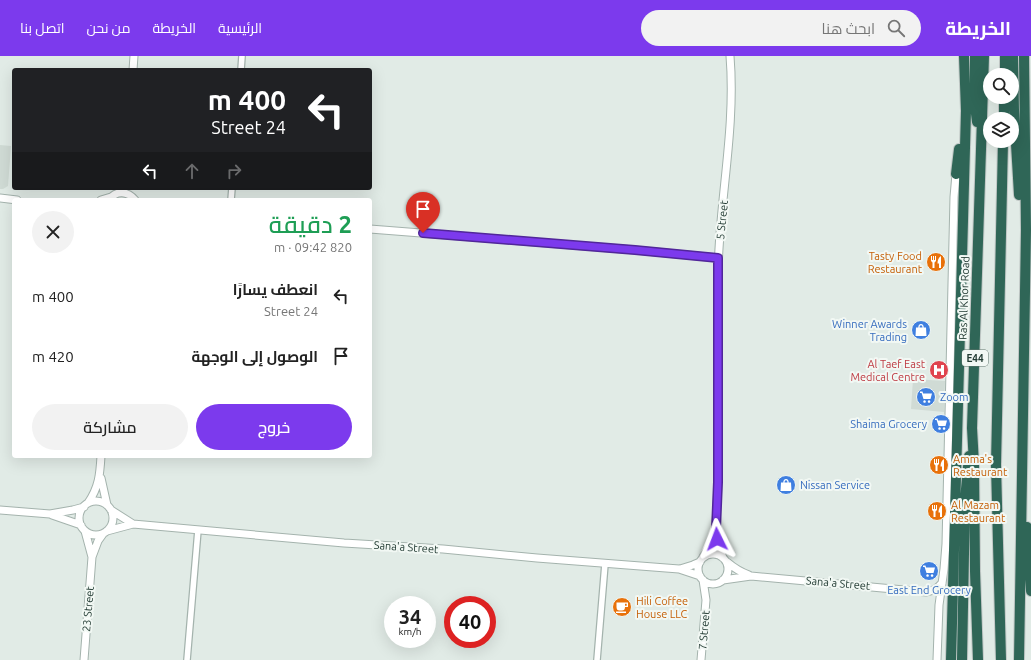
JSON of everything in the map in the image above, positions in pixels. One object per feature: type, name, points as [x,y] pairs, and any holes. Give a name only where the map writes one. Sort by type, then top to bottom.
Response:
[{"type":"highway","points":[[951,660],[966,111],[964,56]]},
{"type":"highway","points":[[975,56],[975,106],[980,166]]},
{"type":"highway","name":"Ras Al Khor Road","points":[[978,660],[972,428],[984,56]]},
{"type":"highway","points":[[1005,56],[1005,68]]},
{"type":"highway","points":[[1013,56],[1014,110],[1019,203],[1026,230]]},
{"type":"highway","points":[[1019,660],[1026,230],[1024,56]]},
{"type":"highway","points":[[956,174],[962,104],[965,88]]},
{"type":"highway","name":"E44","points":[[1001,660],[996,465],[1003,148]]},
{"type":"highway","points":[[962,660],[965,500],[972,428]]},
{"type":"highway","points":[[1022,453],[1031,590]]},
{"type":"highway","points":[[947,660],[948,622],[953,578]]},
{"type":"street","points":[[133,68],[134,56]]},
{"type":"street","points":[[241,68],[242,56]]},
{"type":"street","name":"5 Street","points":[[725,560],[717,539],[716,529],[718,482],[718,258],[732,94],[730,56]]},
{"type":"street","name":"Ras Al Khor Road","points":[[937,660],[939,605],[946,544],[954,197],[956,174]]},
{"type":"street","points":[[113,195],[126,193],[134,198]]},
{"type":"street","points":[[0,198],[12,199]]},
{"type":"street","points":[[372,229],[718,258]]},
{"type":"street","points":[[100,476],[109,507],[113,515],[113,521],[111,527],[105,533],[93,535],[89,534],[83,528],[79,519],[80,512],[97,487],[102,458]]},
{"type":"street","points":[[0,510],[50,514],[67,511],[98,501],[109,507]]},
{"type":"street","name":"Sana'a Street","points":[[109,507],[133,524]]},
{"type":"street","points":[[50,514],[83,528]]},
{"type":"street","name":"Sana'a Street","points":[[105,533],[133,524],[344,543],[443,549],[605,564],[679,569],[693,566],[702,560]]},
{"type":"street","name":"23 Street","points":[[83,528],[92,557]]},
{"type":"street","name":"5 Street","points":[[702,560],[714,539],[716,529]]},
{"type":"street","points":[[187,660],[198,530]]},
{"type":"street","name":"23 Street","points":[[84,660],[92,557],[96,545],[105,533]]},
{"type":"street","points":[[708,554],[719,555],[725,560],[728,566],[728,571],[721,582],[710,584],[702,578],[698,571],[698,566],[708,554]]},
{"type":"street","name":"Sana'a Street","points":[[725,560],[738,571],[751,576],[926,592]]},
{"type":"street","points":[[597,660],[605,564]]},
{"type":"street","name":"Sana'a Street","points":[[679,569],[702,578]]},
{"type":"street","name":"Sana'a Street","points":[[721,582],[751,576]]},
{"type":"street","name":"7 Street","points":[[701,660],[706,600],[702,578]]},
{"type":"street","name":"7 Street","points":[[706,600],[721,582]]},
{"type":"street","points":[[926,592],[935,590],[942,583]]},
{"type":"street","points":[[926,592],[935,598],[939,605]]},
{"type":"shaded area","points":[[0,145],[11,146],[8,186],[3,189],[0,189]]},
{"type":"shaded area","points":[[913,379],[945,381],[944,412],[911,409]]},
{"type":"place","name":"Tasty Food Restaurant","points":[[936,262]]},
{"type":"place","name":"Winner Awards Trading","points":[[921,330]]},
{"type":"place","name":"Al Taef East Medical Centre","points":[[939,370]]},
{"type":"place","name":"Zoom","points":[[926,397]]},
{"type":"place","name":"Shaima Grocery","points":[[941,424]]},
{"type":"place","name":"Amma's Restaurant","points":[[939,465]]},
{"type":"place","name":"Nissan Service","points":[[786,485]]},
{"type":"place","name":"Al Mazam Restaurant","points":[[937,511]]},
{"type":"place","name":"East End Grocery","points":[[929,571]]},
{"type":"place","name":"Hili Coffee House LLC","points":[[622,607]]},
{"type":"route","points":[[423,233],[718,258],[717,539]]}]
